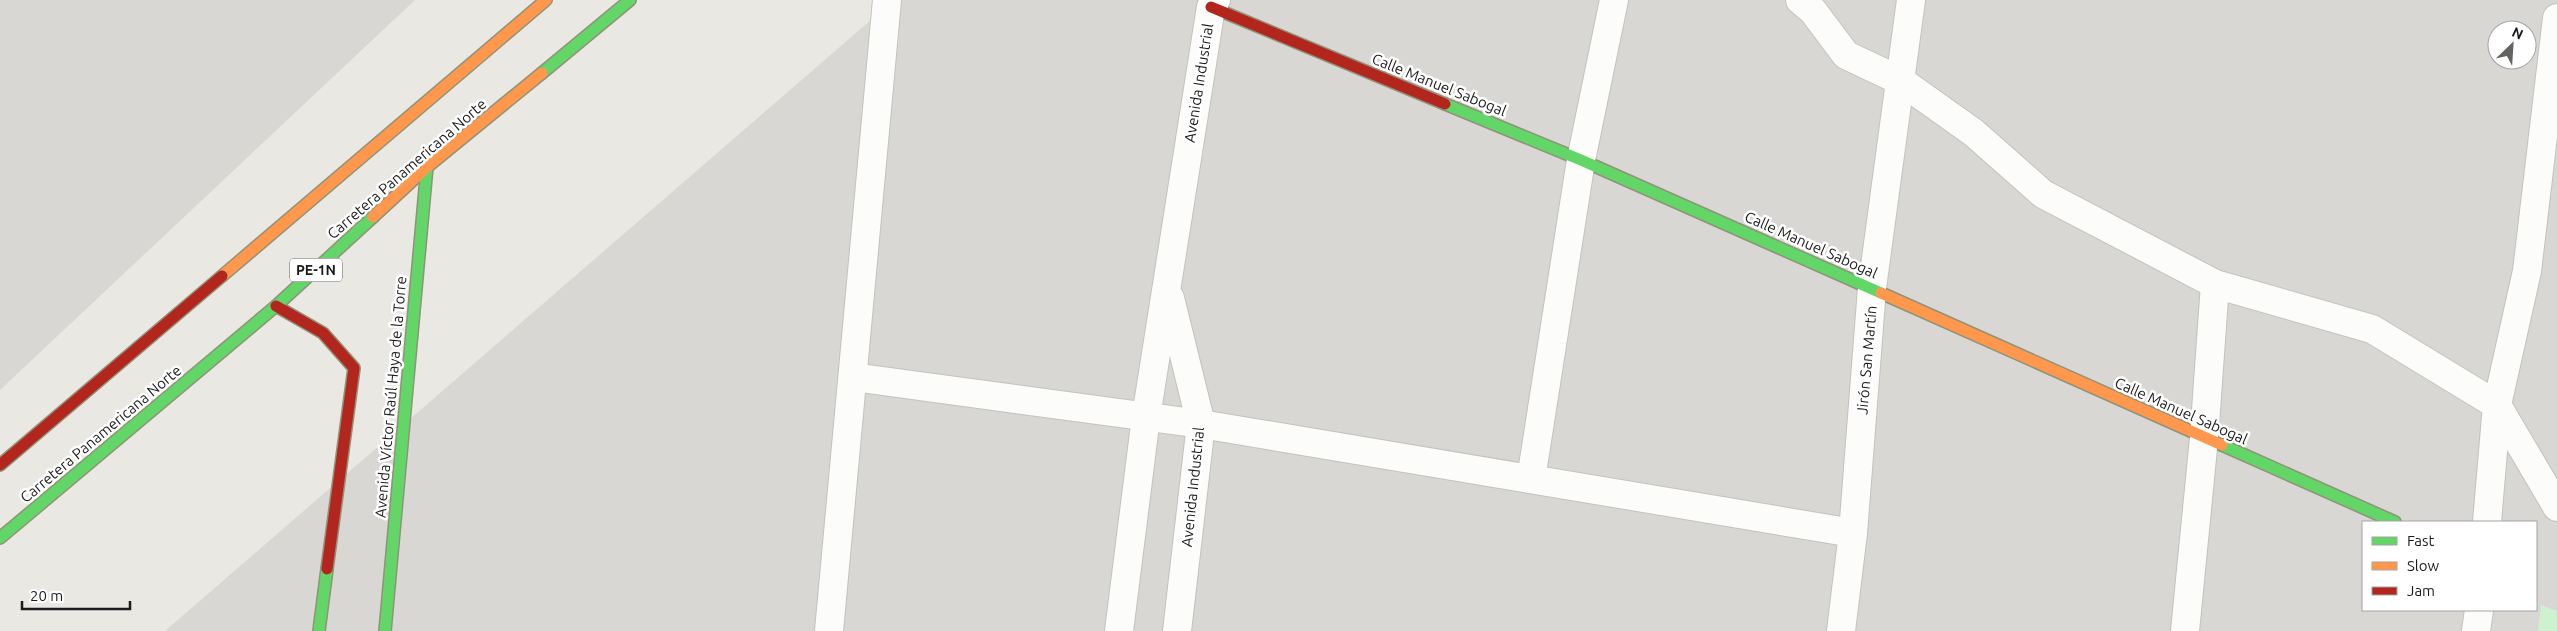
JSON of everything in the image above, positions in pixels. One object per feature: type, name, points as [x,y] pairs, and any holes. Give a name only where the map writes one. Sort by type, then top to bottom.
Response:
[{"type":"main road","points":[[0,465],[546,0]]},
{"type":"main road","name":"Carretera Panamericana Norte","points":[[0,538],[276,306],[427,167],[630,0]]},
{"type":"main road","name":"Calle Manuel Sabogal","points":[[1213,3],[1581,160],[2393,521]]},
{"type":"main road","name":"Avenida Víctor Raúl Haya de la Torre","points":[[385,631],[427,167]]},
{"type":"main road","points":[[276,306],[323,333],[354,368],[319,631]]},
{"type":"street","points":[[829,631],[887,0]]},
{"type":"street","points":[[1531,479],[1581,160],[1614,0]]},
{"type":"street","points":[[1800,0],[1813,11],[1846,55],[1901,82],[1974,133],[2043,194],[2215,284],[2372,330],[2497,405],[2557,507]]},
{"type":"street","name":"Jirón San Martín","points":[[1842,631],[1853,532],[1872,288],[1911,0]]},
{"type":"street","name":"Avenida Industrial","points":[[1119,631],[1146,417],[1213,3]]},
{"type":"street","points":[[2487,521],[2497,405],[2527,271],[2557,18]]},
{"type":"street","points":[[2185,631],[2204,438],[2215,284]]},
{"type":"street","name":"Avenida Industrial","points":[[1167,287],[1201,424],[1177,631]]},
{"type":"street","points":[[852,377],[1201,424],[1853,532]]},
{"type":"street","points":[[2476,631],[2479,611]]},
{"type":"shaded area","points":[[0,0],[415,0],[0,390]]},
{"type":"shaded area","points":[[894,0],[2557,0],[2557,631],[165,631]]},
{"type":"green space","points":[[2541,605],[2557,611],[2557,631],[2538,631]]},
{"type":"traffic: fast","points":[[542,73],[630,0]]},
{"type":"traffic: fast","points":[[1445,104],[1581,160],[1881,293]]},
{"type":"traffic: fast","points":[[385,631],[427,167]]},
{"type":"traffic: fast","points":[[0,538],[276,306],[373,217]]},
{"type":"traffic: fast","points":[[2222,445],[2393,521]]},
{"type":"traffic: fast","points":[[319,631],[327,569]]},
{"type":"traffic: slow","points":[[222,276],[546,0]]},
{"type":"traffic: slow","points":[[373,217],[427,167],[542,73]]},
{"type":"traffic: slow","points":[[1881,293],[2222,445]]},
{"type":"traffic: jam","points":[[1211,7],[1445,104]]},
{"type":"traffic: jam","points":[[0,465],[222,276]]},
{"type":"traffic: jam","points":[[276,306],[323,333],[354,368],[327,569]]}]
